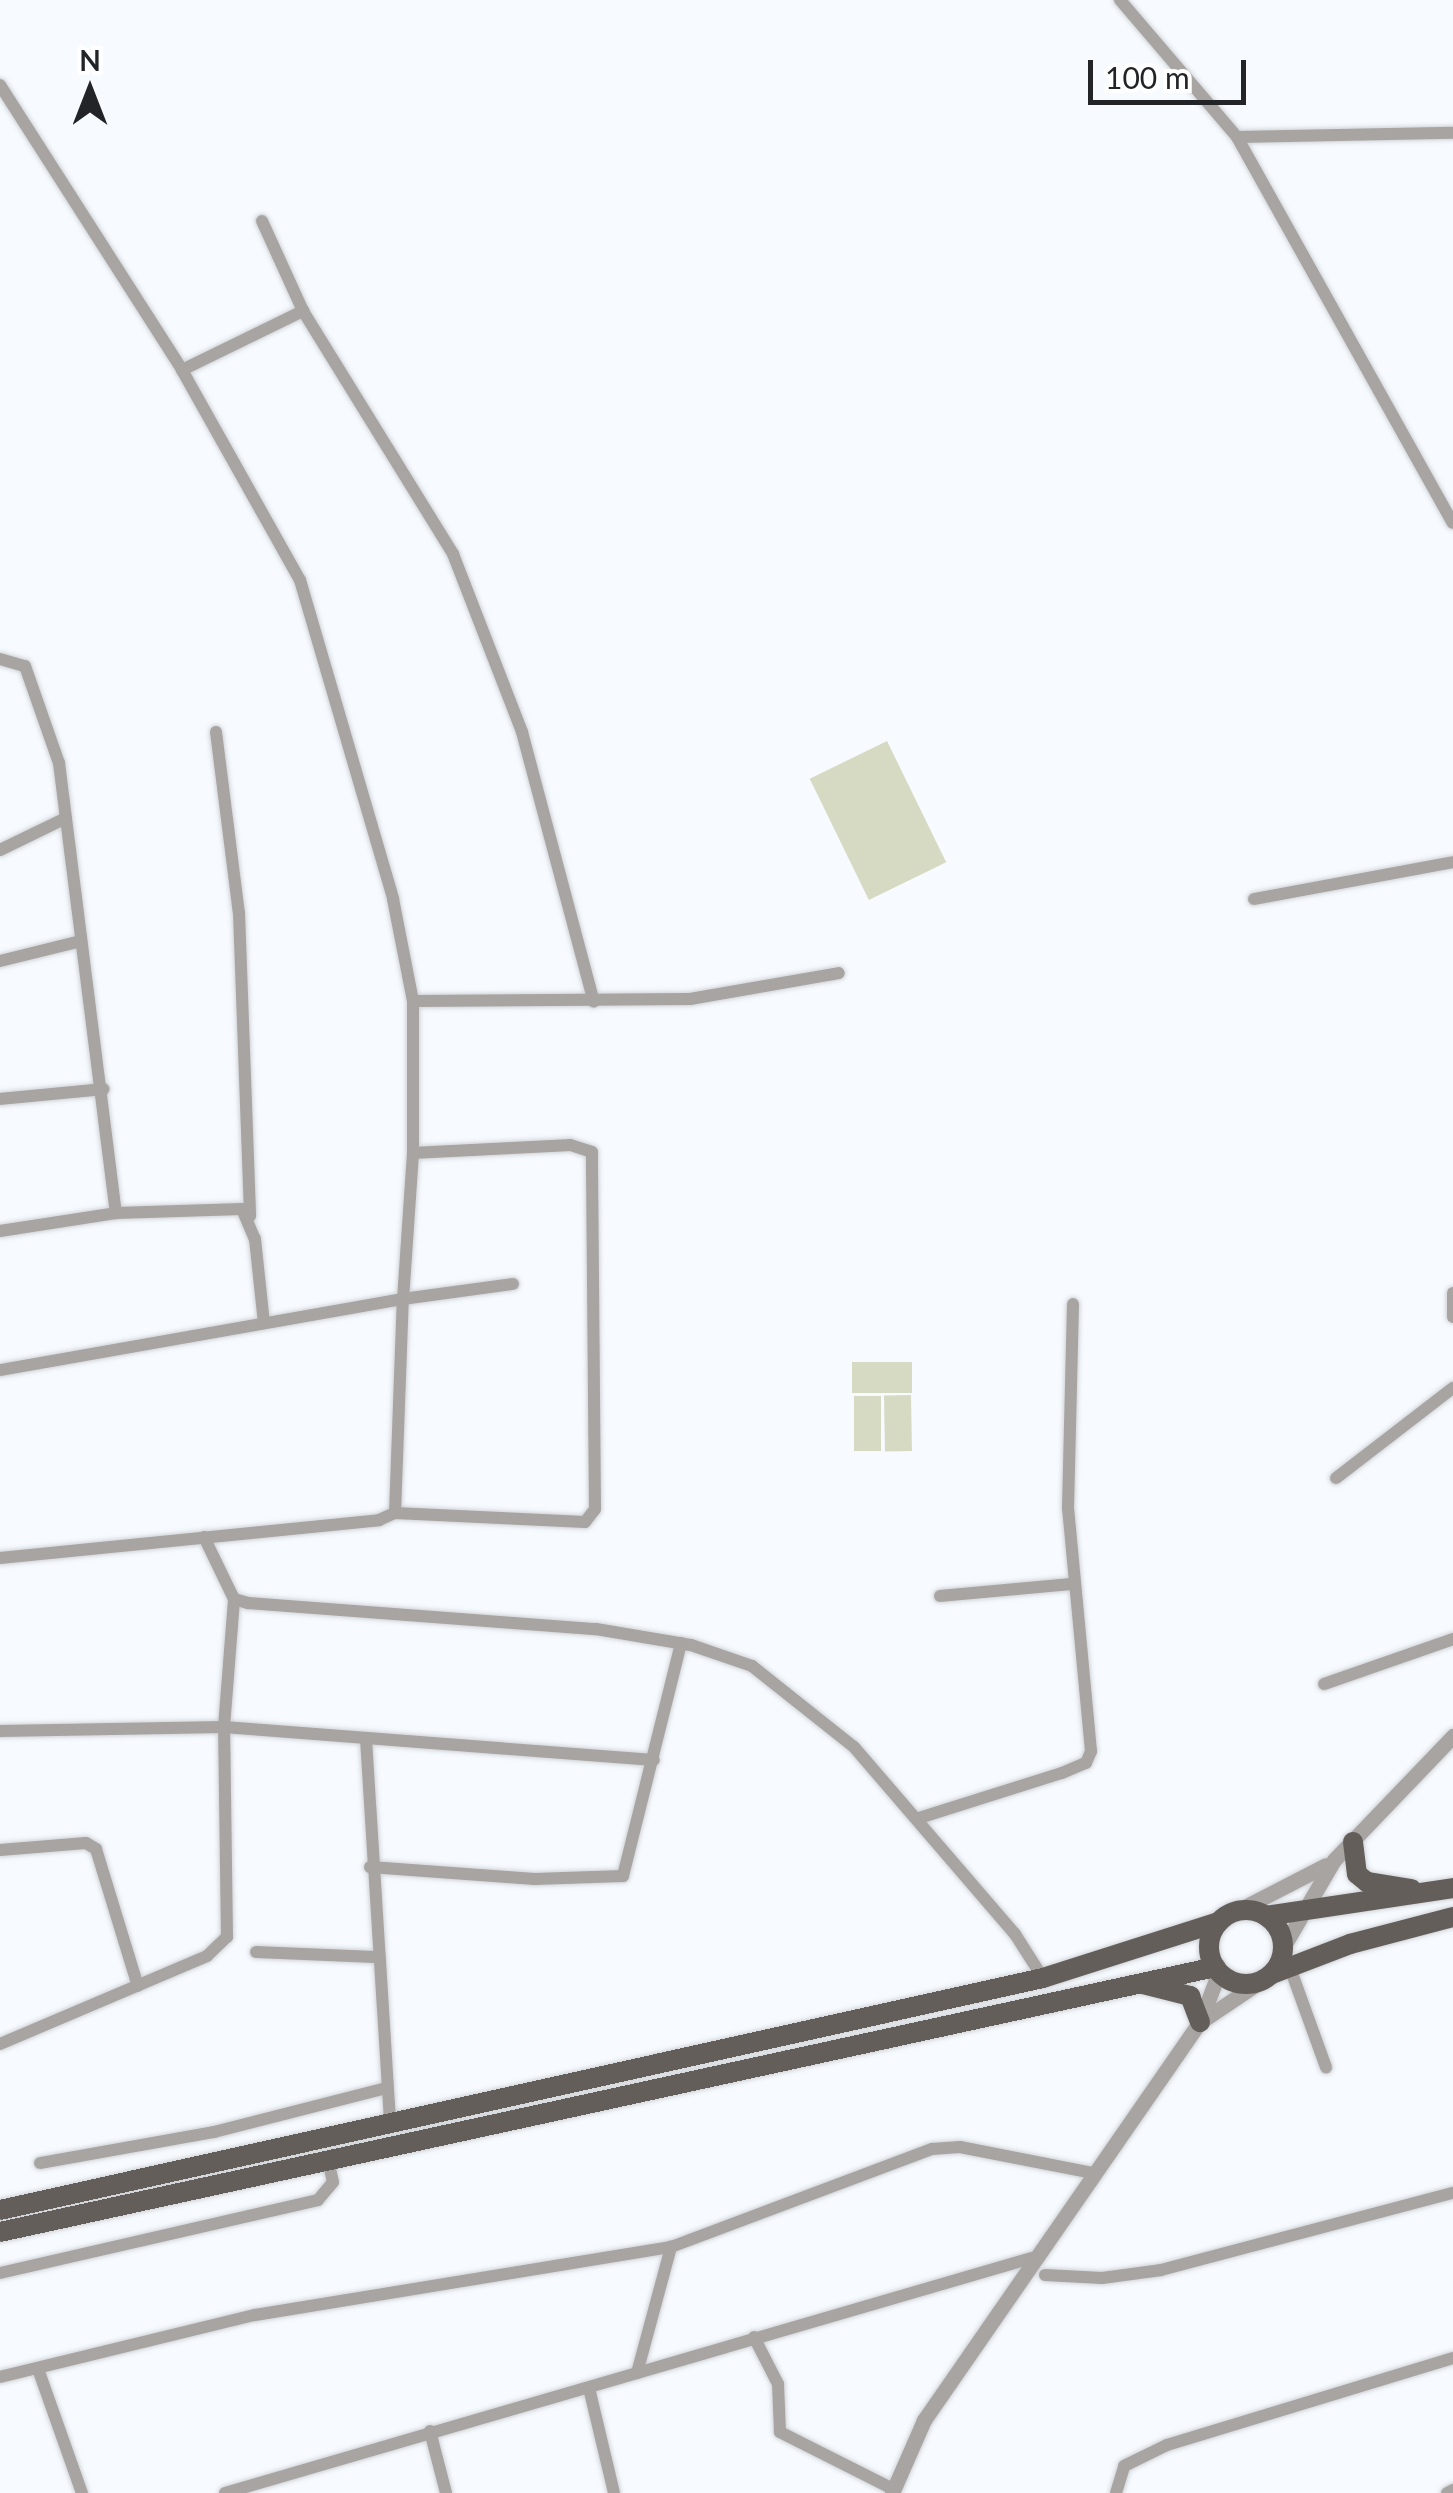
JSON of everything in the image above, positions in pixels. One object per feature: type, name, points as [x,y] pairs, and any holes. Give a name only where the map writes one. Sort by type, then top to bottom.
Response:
[{"type":"main road","points":[[1352,1842],[1353,1862],[1367,1882],[1446,1889]]},
{"type":"main road","points":[[0,2210],[1043,1978],[1227,1918],[1297,1915],[1446,1889]]},
{"type":"main road","points":[[1266,1916],[1278,1929],[1276,1967]]},
{"type":"main road","points":[[0,2232],[1131,1982],[1217,1970],[1237,1983],[1276,1967],[1453,1917]]},
{"type":"main road","points":[[1217,1970],[1210,1940],[1227,1918]]},
{"type":"main road","points":[[1131,1982],[1190,1996],[1200,2022]]},
{"type":"street","points":[[1120,0],[1237,137],[1453,522]]},
{"type":"street","points":[[0,84],[182,370],[300,580],[393,899],[412,1001],[413,1153],[402,1299],[395,1513]]},
{"type":"street","points":[[1237,137],[1453,134]]},
{"type":"street","points":[[262,221],[303,311],[453,554],[522,732],[594,1002]]},
{"type":"street","points":[[182,370],[303,311]]},
{"type":"street","points":[[0,659],[25,666],[42,699],[66,818],[80,941],[104,1089],[116,1214]]},
{"type":"street","points":[[216,732],[239,914],[250,1216],[264,1323]]},
{"type":"street","points":[[0,850],[66,818]]},
{"type":"street","points":[[1254,899],[1453,862]]},
{"type":"street","points":[[0,961],[80,941]]},
{"type":"street","points":[[412,1001],[594,1002],[709,997],[839,974]]},
{"type":"street","points":[[0,1099],[104,1089]]},
{"type":"street","points":[[0,1558],[379,1520],[395,1513],[584,1522],[595,1509],[592,1152],[570,1145],[413,1153]]},
{"type":"street","points":[[0,1232],[116,1214],[242,1209],[250,1216]]},
{"type":"street","points":[[0,1370],[402,1299],[513,1284]]},
{"type":"street","points":[[1453,1293],[1453,1316]]},
{"type":"street","points":[[919,1818],[1086,1763],[1091,1751],[1072,1584],[1073,1304]]},
{"type":"street","points":[[1336,1478],[1453,1388]]},
{"type":"street","points":[[0,2044],[207,1956],[227,1937],[224,1727],[234,1599],[204,1537]]},
{"type":"street","points":[[940,1596],[1072,1584]]},
{"type":"street","points":[[234,1599],[596,1629],[681,1643],[752,1666],[780,1683],[854,1747],[919,1818],[1043,1978]]},
{"type":"street","points":[[1324,1684],[1453,1639]]},
{"type":"street","points":[[370,1867],[536,1879],[623,1876],[681,1643]]},
{"type":"street","points":[[0,1731],[224,1727],[654,1760]]},
{"type":"street","points":[[1200,2022],[1276,1967],[1297,1915],[1334,1860],[1453,1736]]},
{"type":"street","points":[[366,1739],[374,1957],[390,2123]]},
{"type":"street","points":[[0,1850],[86,1843],[96,1849],[138,1986]]},
{"type":"street","points":[[1227,1918],[1334,1860]]},
{"type":"street","points":[[256,1952],[374,1957]]},
{"type":"street","points":[[1276,1967],[1326,2066]]},
{"type":"street","points":[[754,2336],[778,2384],[780,2432],[892,2491],[924,2420],[1032,2258],[1200,2022],[1217,1970]]},
{"type":"street","points":[[40,2164],[214,2132],[386,2088]]},
{"type":"street","points":[[0,2377],[255,2315],[671,2247],[932,2149],[960,2147],[1093,2172]]},
{"type":"street","points":[[0,2273],[318,2200],[333,2182],[328,2160]]},
{"type":"street","points":[[1045,2275],[1102,2278],[1161,2270],[1453,2193]]},
{"type":"street","points":[[637,2373],[671,2247]]},
{"type":"street","points":[[225,2493],[1032,2258]]},
{"type":"street","points":[[1116,2493],[1124,2466],[1167,2446],[1453,2358]]},
{"type":"street","points":[[38,2369],[82,2493]]},
{"type":"street","points":[[590,2388],[614,2493]]},
{"type":"street","points":[[430,2431],[446,2493]]},
{"type":"green space","points":[[887,741],[946,862],[869,900],[810,779]]},
{"type":"green space","points":[[852,1362],[912,1362],[912,1393],[852,1393]]},
{"type":"green space","points":[[884,1395],[911,1395],[912,1451],[885,1451]]},
{"type":"green space","points":[[854,1396],[881,1396],[881,1451],[854,1451]]}]
